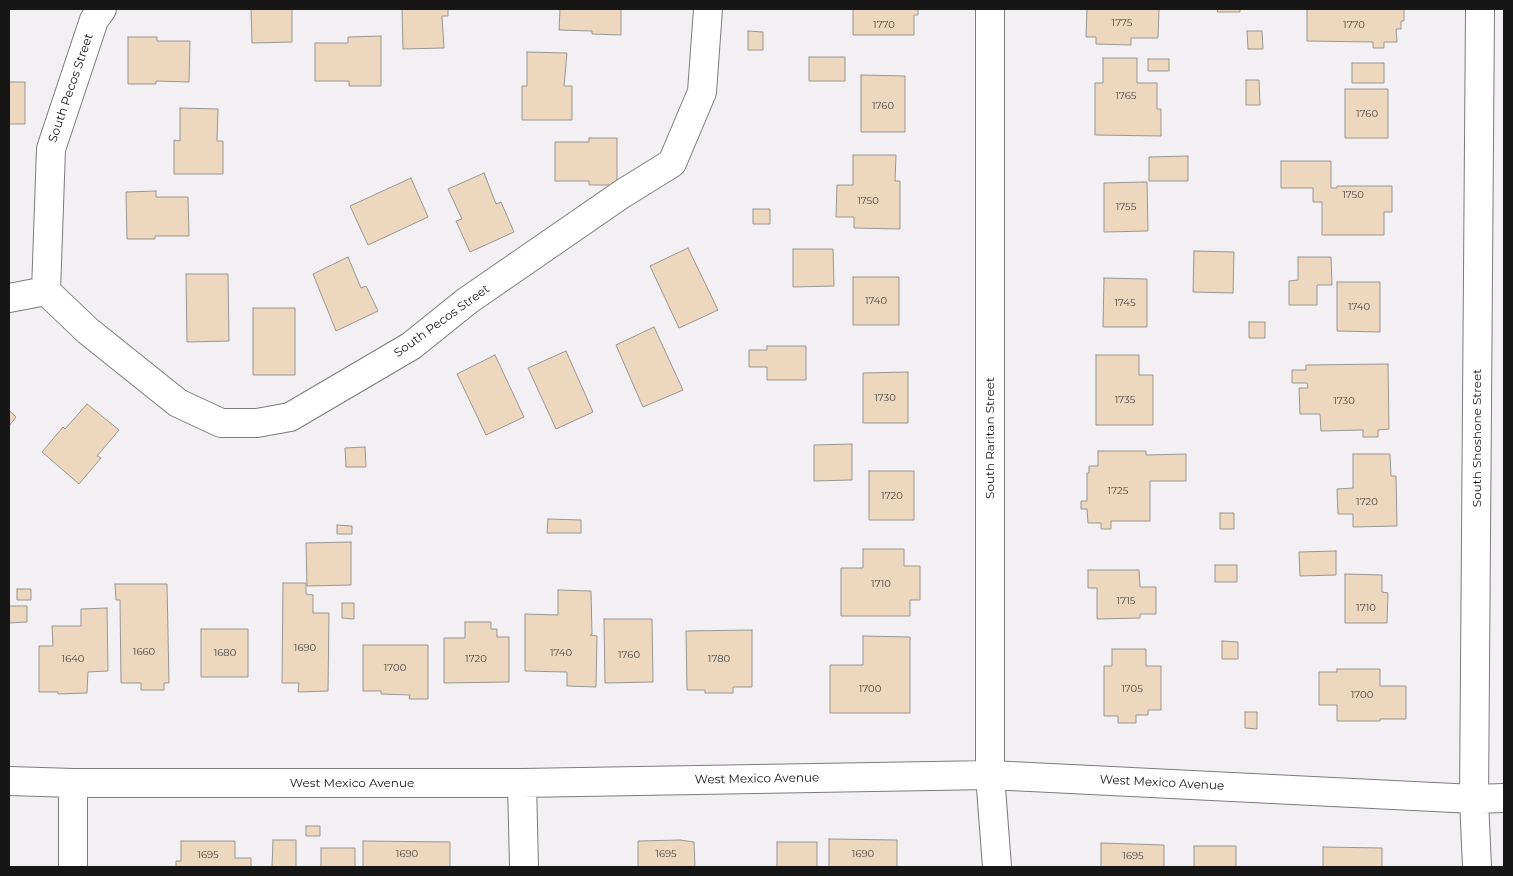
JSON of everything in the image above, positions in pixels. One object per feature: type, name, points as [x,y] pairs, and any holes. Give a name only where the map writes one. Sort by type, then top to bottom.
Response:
[{"type":"street","name":"South Pecos Street","points":[[102,9],[94,20],[51,149],[46,291],[88,331],[178,402],[221,423],[257,423],[290,417],[411,346],[467,301],[622,194],[672,163],[702,92],[708,9]]},
{"type":"street","name":"South Raritan Street","points":[[990,9],[990,775],[997,867]]},
{"type":"street","name":"South Shoshone Street","points":[[1477,867],[1474,799],[1480,9]]},
{"type":"street","points":[[9,298],[46,291]]},
{"type":"street","name":"West Mexico Avenue","points":[[9,782],[522,783],[990,775],[1474,799],[1504,798]]},
{"type":"street","points":[[73,783],[73,867]]},
{"type":"street","points":[[522,783],[524,867]]},
{"type":"building","points":[[251,9],[292,9],[292,42],[252,43]]},
{"type":"building","points":[[402,9],[448,9],[448,16],[442,16],[444,48],[403,49]]},
{"type":"building","points":[[560,9],[621,9],[621,35],[592,34],[592,31],[559,30]]},
{"type":"building","points":[[853,9],[918,9],[918,15],[914,15],[914,35],[853,35]]},
{"type":"building","points":[[1087,9],[1159,9],[1158,38],[1131,38],[1131,45],[1096,44],[1096,37],[1086,37]]},
{"type":"building","points":[[1218,9],[1240,9],[1240,12],[1217,12]]},
{"type":"building","points":[[1307,9],[1404,9],[1404,21],[1401,21],[1401,29],[1396,29],[1397,42],[1384,42],[1384,48],[1373,48],[1373,42],[1307,41]]},
{"type":"building","points":[[748,31],[763,32],[763,50],[748,50]]},
{"type":"building","points":[[1247,31],[1262,31],[1263,49],[1248,49]]},
{"type":"building","points":[[381,36],[381,86],[349,86],[349,81],[315,81],[315,43],[348,43],[348,37]]},
{"type":"building","points":[[128,37],[157,37],[157,41],[190,41],[189,82],[156,81],[156,84],[128,84]]},
{"type":"building","points":[[527,52],[567,53],[564,86],[572,86],[572,120],[522,120],[522,86],[527,86]]},
{"type":"building","points":[[809,57],[845,57],[845,81],[809,81]]},
{"type":"building","points":[[1103,58],[1137,58],[1137,83],[1157,83],[1157,109],[1161,109],[1161,136],[1095,135],[1095,83],[1103,83]]},
{"type":"building","points":[[1148,59],[1169,59],[1169,71],[1148,71]]},
{"type":"building","points":[[1352,63],[1384,63],[1384,83],[1352,83]]},
{"type":"building","points":[[861,75],[905,76],[905,132],[861,132]]},
{"type":"building","points":[[1246,80],[1259,80],[1260,105],[1246,105]]},
{"type":"building","points":[[9,82],[25,82],[25,124],[9,124]]},
{"type":"building","points":[[1345,89],[1388,89],[1388,138],[1345,138]]},
{"type":"building","points":[[180,108],[218,109],[217,141],[223,141],[223,174],[174,174],[174,140],[180,141]]},
{"type":"building","points":[[589,138],[617,138],[617,185],[589,185],[589,181],[555,181],[555,142],[589,142]]},
{"type":"building","points":[[853,155],[896,155],[895,181],[900,181],[900,229],[854,228],[854,217],[836,217],[837,185],[853,185]]},
{"type":"building","points":[[1188,156],[1188,181],[1149,181],[1149,157]]},
{"type":"building","points":[[1281,161],[1331,161],[1331,188],[1337,188],[1337,186],[1392,186],[1392,212],[1384,212],[1384,235],[1322,235],[1322,202],[1313,202],[1313,188],[1281,188]]},
{"type":"building","points":[[484,173],[496,204],[501,202],[514,232],[470,252],[456,221],[462,219],[448,189]]},
{"type":"building","points":[[411,178],[428,217],[368,245],[350,206]]},
{"type":"building","points":[[1147,182],[1148,231],[1104,232],[1104,183]]},
{"type":"building","points":[[156,191],[156,197],[188,197],[189,236],[155,236],[155,239],[127,239],[126,192]]},
{"type":"building","points":[[753,209],[770,209],[770,224],[753,224]]},
{"type":"building","points":[[688,248],[718,310],[679,328],[650,266]]},
{"type":"building","points":[[793,249],[833,249],[834,286],[793,287]]},
{"type":"building","points":[[1194,251],[1234,252],[1233,293],[1193,292]]},
{"type":"building","points":[[348,257],[361,288],[366,286],[378,311],[336,331],[313,274]]},
{"type":"building","points":[[1298,257],[1331,257],[1332,285],[1317,285],[1317,305],[1289,305],[1289,281],[1298,280]]},
{"type":"building","points":[[186,274],[228,274],[229,341],[187,342]]},
{"type":"building","points":[[853,277],[899,277],[899,325],[853,325]]},
{"type":"building","points":[[1104,278],[1147,279],[1147,327],[1103,327]]},
{"type":"building","points":[[1337,282],[1380,282],[1380,332],[1337,331]]},
{"type":"building","points":[[253,308],[295,308],[295,375],[253,375]]},
{"type":"building","points":[[1249,322],[1265,322],[1265,338],[1249,338]]},
{"type":"building","points":[[654,327],[683,390],[643,407],[616,345]]},
{"type":"building","points":[[767,346],[806,346],[806,380],[767,380],[767,367],[749,367],[749,350],[767,350]]},
{"type":"building","points":[[566,351],[593,412],[556,429],[528,368]]},
{"type":"building","points":[[495,355],[524,417],[486,435],[457,374]]},
{"type":"building","points":[[1096,355],[1139,355],[1139,375],[1153,375],[1153,425],[1096,425]]},
{"type":"building","points":[[1388,364],[1389,429],[1378,430],[1378,437],[1363,437],[1363,430],[1321,431],[1320,414],[1300,414],[1299,388],[1308,388],[1307,383],[1292,383],[1292,370],[1306,370],[1306,365]]},
{"type":"building","points":[[908,372],[908,423],[863,423],[863,373]]},
{"type":"building","points":[[87,404],[119,430],[97,456],[101,458],[79,484],[42,452],[63,427],[65,429]]},
{"type":"building","points":[[9,410],[16,417],[9,426]]},
{"type":"building","points":[[852,444],[852,480],[814,481],[814,445]]},
{"type":"building","points":[[365,447],[366,467],[346,467],[345,448]]},
{"type":"building","points":[[1098,451],[1146,451],[1146,455],[1186,454],[1186,481],[1150,481],[1150,521],[1111,521],[1111,529],[1101,529],[1101,523],[1088,523],[1087,509],[1081,509],[1081,501],[1087,501],[1087,473],[1089,473],[1089,466],[1098,466]]},
{"type":"building","points":[[1353,454],[1390,454],[1391,476],[1396,476],[1397,526],[1353,527],[1353,514],[1338,514],[1337,489],[1353,488]]},
{"type":"building","points":[[869,471],[914,471],[914,520],[869,520]]},
{"type":"building","points":[[1220,513],[1234,513],[1234,529],[1220,529]]},
{"type":"building","points":[[548,519],[581,520],[581,533],[547,533]]},
{"type":"building","points":[[337,525],[352,526],[352,534],[337,534]]},
{"type":"building","points":[[351,542],[351,585],[307,586],[306,543]]},
{"type":"building","points":[[863,549],[904,549],[904,566],[920,566],[920,600],[910,600],[910,616],[841,616],[841,568],[863,568]]},
{"type":"building","points":[[1336,551],[1336,575],[1300,576],[1299,552]]},
{"type":"building","points":[[1215,565],[1237,565],[1237,582],[1215,582]]},
{"type":"building","points":[[1088,570],[1139,570],[1140,587],[1156,587],[1156,614],[1140,614],[1140,618],[1097,619],[1097,588],[1088,588]]},
{"type":"building","points":[[1345,574],[1382,575],[1382,592],[1388,593],[1387,623],[1345,623]]},
{"type":"building","points":[[283,583],[306,583],[306,594],[313,595],[313,613],[329,613],[328,691],[298,692],[299,683],[282,683]]},
{"type":"building","points":[[115,584],[167,584],[169,683],[164,683],[164,690],[141,690],[141,683],[121,683],[120,600],[116,600]]},
{"type":"building","points":[[17,589],[31,589],[31,600],[17,600]]},
{"type":"building","points":[[558,590],[591,591],[592,634],[590,635],[597,636],[596,687],[567,686],[567,672],[525,671],[525,614],[558,615]]},
{"type":"building","points":[[342,603],[354,603],[354,619],[342,618]]},
{"type":"building","points":[[9,606],[27,606],[27,622],[9,623]]},
{"type":"building","points":[[107,608],[108,671],[88,672],[87,693],[58,694],[58,692],[39,692],[39,646],[53,646],[52,626],[81,626],[81,609]]},
{"type":"building","points":[[604,619],[652,619],[653,682],[605,683]]},
{"type":"building","points":[[465,622],[491,622],[491,629],[497,629],[497,637],[509,637],[509,682],[444,683],[444,638],[465,638]]},
{"type":"building","points":[[201,629],[248,629],[248,677],[201,677]]},
{"type":"building","points":[[752,630],[752,687],[733,687],[733,693],[705,693],[705,690],[687,690],[686,631]]},
{"type":"building","points":[[863,636],[910,637],[910,713],[830,713],[830,665],[863,665]]},
{"type":"building","points":[[1222,641],[1238,642],[1238,659],[1222,659]]},
{"type":"building","points":[[363,645],[428,645],[428,699],[409,699],[410,695],[381,694],[381,691],[363,691]]},
{"type":"building","points":[[1112,649],[1146,649],[1146,666],[1161,666],[1161,710],[1148,710],[1148,715],[1136,715],[1136,723],[1118,723],[1118,716],[1104,716],[1104,666],[1112,666]]},
{"type":"building","points":[[1337,669],[1380,669],[1380,686],[1406,686],[1406,719],[1337,721],[1337,705],[1319,705],[1319,672],[1337,672]]},
{"type":"building","points":[[1245,712],[1257,712],[1257,729],[1245,728]]},
{"type":"building","points":[[306,826],[320,826],[320,836],[306,836]]},
{"type":"building","points":[[829,839],[897,840],[897,867],[829,867]]},
{"type":"building","points":[[273,840],[296,840],[296,867],[272,867]]},
{"type":"building","points":[[680,840],[694,842],[695,867],[638,867],[638,841]]},
{"type":"building","points":[[181,841],[235,841],[235,858],[251,858],[251,867],[176,867],[176,861],[181,861]]},
{"type":"building","points":[[363,841],[450,842],[450,867],[363,867]]},
{"type":"building","points":[[777,842],[817,842],[817,867],[777,867]]},
{"type":"building","points":[[1101,843],[1164,845],[1164,867],[1101,867]]},
{"type":"building","points":[[1194,846],[1236,846],[1236,867],[1194,867]]},
{"type":"building","points":[[1323,847],[1382,848],[1382,867],[1323,867]]},
{"type":"building","points":[[321,848],[355,848],[355,867],[321,867]]}]
